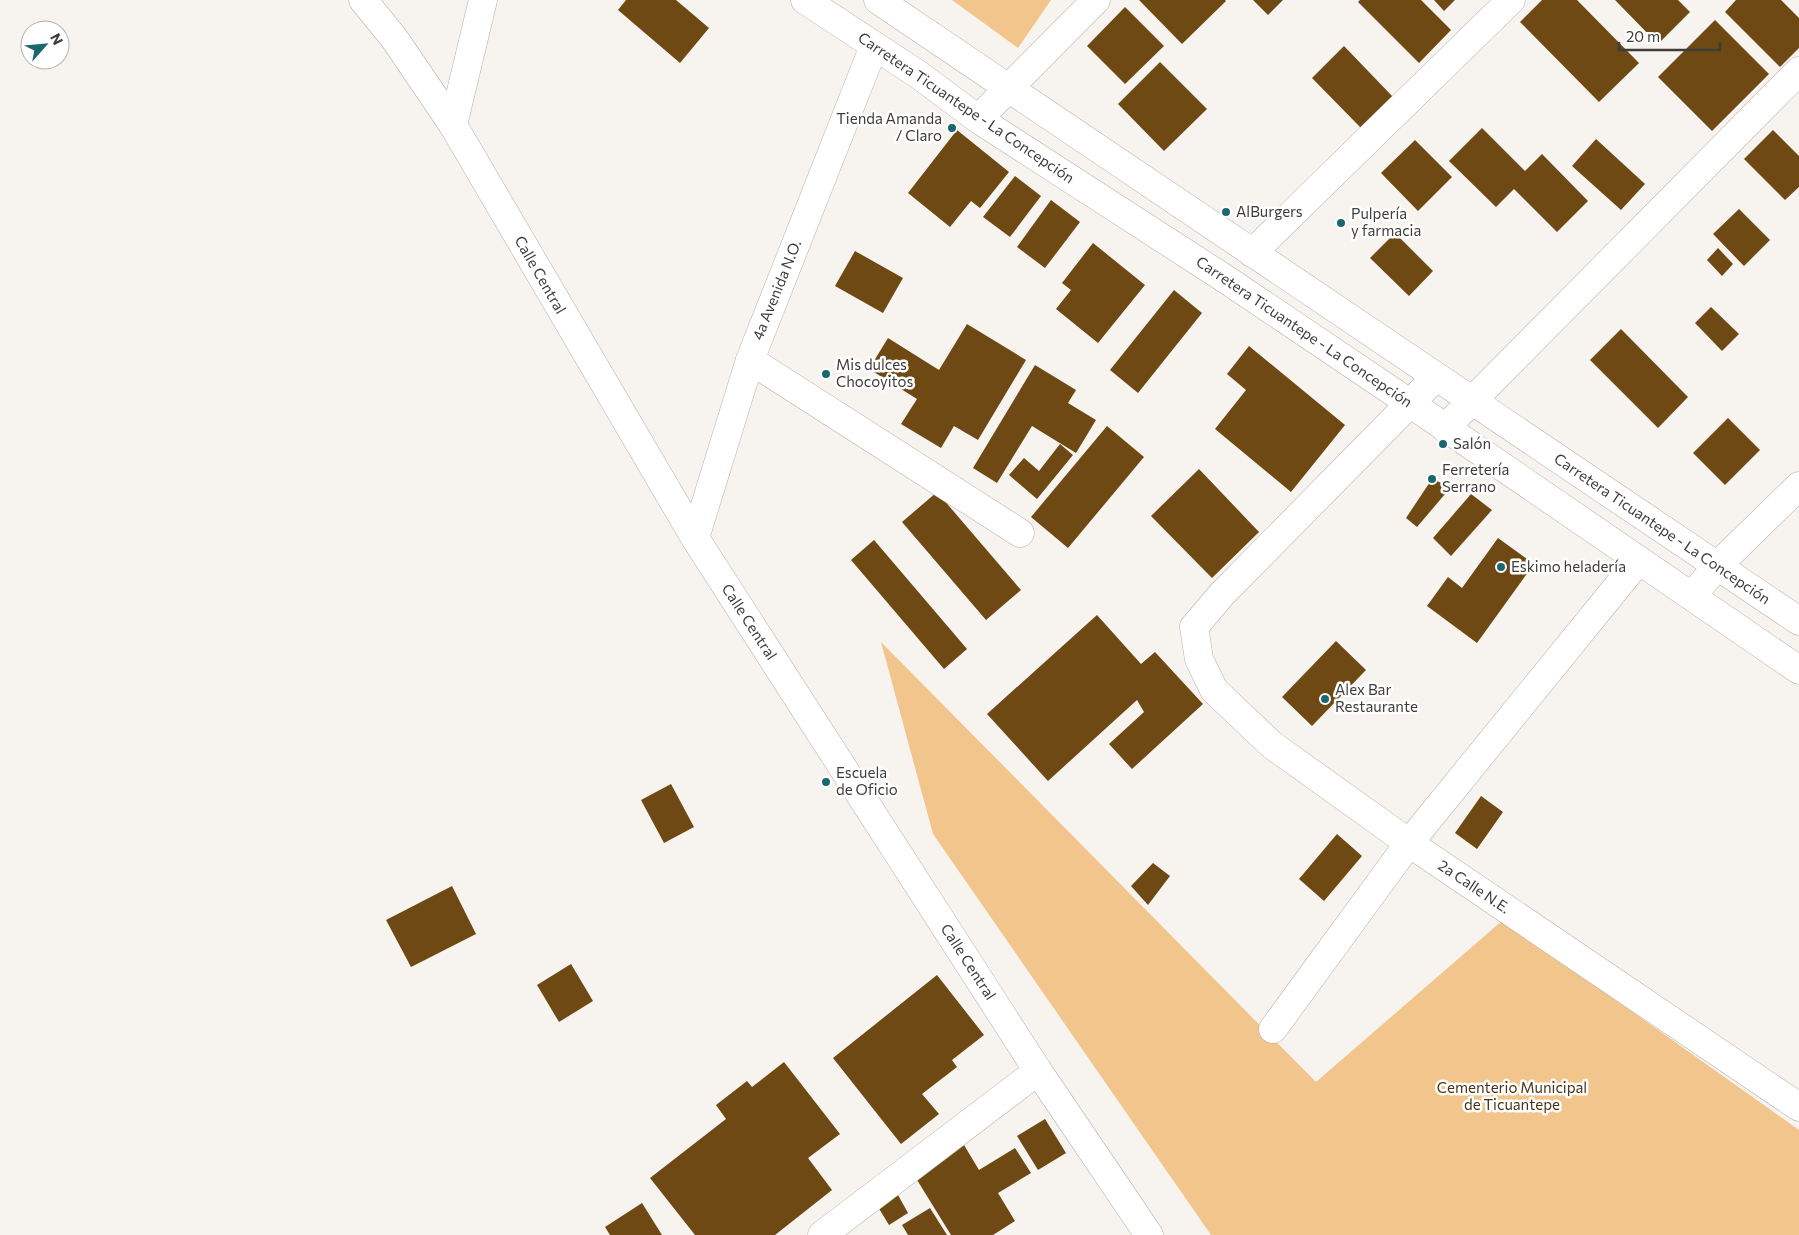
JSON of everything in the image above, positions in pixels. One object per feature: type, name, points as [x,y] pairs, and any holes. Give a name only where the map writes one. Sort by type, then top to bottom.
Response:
[{"type":"street","name":"Calle Central","points":[[363,0],[394,38],[453,125],[695,538],[1038,1071],[1149,1235]]},
{"type":"street","points":[[453,125],[483,0]]},
{"type":"street","name":"Carretera Ticuantepe - La Concepción","points":[[805,0],[919,75],[978,118],[1227,280],[1411,404],[1799,670]]},
{"type":"street","name":"Carretera Ticuantepe - La Concepción","points":[[878,0],[1799,621]]},
{"type":"street","points":[[978,118],[1096,0]]},
{"type":"street","points":[[1252,253],[1511,0]]},
{"type":"street","name":"4a Avenida N.O.","points":[[695,538],[750,360],[874,46]]},
{"type":"street","points":[[1445,428],[1470,400],[1799,71]]},
{"type":"street","points":[[750,360],[1020,533]]},
{"type":"street","points":[[1411,404],[1436,377]]},
{"type":"street","name":"2a Calle N.E.","points":[[1411,404],[1222,594],[1194,627],[1199,659],[1214,690],[1272,745],[1409,843],[1799,1107]]},
{"type":"street","points":[[1692,596],[1717,566],[1799,486]]},
{"type":"street","points":[[1273,1029],[1409,843],[1639,560]]},
{"type":"street","points":[[822,1235],[1038,1071]]},
{"type":"green space","points":[[952,0],[1051,0],[1018,48]]},
{"type":"green space","name":"Cementerio Municipal de Ticuantepe","points":[[881,642],[1316,1082],[1503,920],[1799,1130],[1799,1235],[1211,1235],[933,834]]},
{"type":"building","points":[[626,0],[676,0],[709,28],[680,63],[618,10]]},
{"type":"building","points":[[1139,0],[1225,0],[1226,1],[1182,44]]},
{"type":"building","points":[[1253,0],[1283,0],[1268,15]]},
{"type":"building","points":[[1360,0],[1421,0],[1451,30],[1419,63],[1358,2]]},
{"type":"building","points":[[1434,0],[1455,0],[1444,11]]},
{"type":"building","points":[[1542,0],[1577,0],[1639,63],[1599,102],[1520,22]]},
{"type":"building","points":[[1615,0],[1678,0],[1690,12],[1658,44]]},
{"type":"building","points":[[1736,0],[1781,0],[1799,18],[1799,48],[1780,67],[1725,12]]},
{"type":"building","points":[[1125,7],[1164,46],[1125,84],[1087,46]]},
{"type":"building","points":[[1715,20],[1769,74],[1712,131],[1658,77]]},
{"type":"building","points":[[1344,46],[1393,97],[1361,128],[1312,78]]},
{"type":"building","points":[[1160,62],[1207,109],[1164,151],[1118,104]]},
{"type":"building","points":[[1482,128],[1525,171],[1542,154],[1588,201],[1557,232],[1514,189],[1496,207],[1449,161]]},
{"type":"building","points":[[957,130],[1009,172],[980,208],[971,201],[950,227],[908,193]]},
{"type":"building","points":[[1773,130],[1799,156],[1799,187],[1785,200],[1744,159]]},
{"type":"building","points":[[1596,139],[1645,184],[1621,210],[1572,166]]},
{"type":"building","points":[[1415,140],[1452,177],[1418,211],[1381,173]]},
{"type":"building","points":[[1015,176],[1041,196],[1010,237],[983,217]]},
{"type":"building","points":[[1051,200],[1080,222],[1045,268],[1017,247]]},
{"type":"building","points":[[1739,209],[1770,240],[1744,266],[1713,234]]},
{"type":"building","points":[[1395,233],[1433,271],[1409,296],[1370,258]]},
{"type":"building","points":[[1093,243],[1145,285],[1098,343],[1056,309],[1071,290],[1062,283]]},
{"type":"building","points":[[1718,248],[1733,264],[1722,276],[1707,260]]},
{"type":"building","points":[[855,251],[903,278],[883,313],[835,286]]},
{"type":"building","points":[[1174,290],[1202,313],[1138,393],[1110,370]]},
{"type":"building","points":[[1711,307],[1739,334],[1722,351],[1695,323]]},
{"type":"building","points":[[967,324],[1026,360],[978,440],[954,426],[941,448],[901,424],[917,399],[869,369],[888,338],[939,370]]},
{"type":"building","points":[[1621,329],[1688,397],[1658,428],[1590,360]]},
{"type":"building","points":[[1249,346],[1345,425],[1291,492],[1215,429],[1246,390],[1227,374]]},
{"type":"building","points":[[1035,365],[1076,390],[1068,403],[1096,420],[1076,453],[1032,426],[997,483],[973,468]]},
{"type":"building","points":[[1728,418],[1760,450],[1725,485],[1693,453]]},
{"type":"building","points":[[1107,426],[1144,457],[1068,548],[1031,517]]},
{"type":"building","points":[[1060,444],[1073,455],[1037,499],[1009,475],[1024,458],[1039,471]]},
{"type":"building","points":[[1199,469],[1259,532],[1212,578],[1151,516]]},
{"type":"building","points":[[1432,479],[1451,487],[1417,527],[1406,518]]},
{"type":"building","points":[[937,492],[1021,590],[986,620],[902,522]]},
{"type":"building","points":[[1471,494],[1492,510],[1451,556],[1433,538]]},
{"type":"building","points":[[1498,538],[1534,564],[1477,643],[1427,606],[1448,577],[1462,588]]},
{"type":"building","points":[[874,540],[967,649],[944,669],[851,560]]},
{"type":"building","points":[[1097,615],[1141,664],[1155,652],[1203,704],[1132,769],[1109,744],[1144,712],[1137,700],[1048,781],[987,714]]},
{"type":"building","points":[[1336,641],[1366,670],[1312,726],[1282,697]]},
{"type":"building","points":[[671,784],[694,827],[664,843],[641,800]]},
{"type":"building","points":[[1481,796],[1503,812],[1477,849],[1455,833]]},
{"type":"building","points":[[1337,834],[1362,856],[1324,901],[1299,879]]},
{"type":"building","points":[[1153,863],[1170,876],[1148,905],[1131,886]]},
{"type":"building","points":[[452,886],[476,934],[411,967],[386,920]]},
{"type":"building","points":[[571,964],[593,1001],[559,1022],[537,985]]},
{"type":"building","points":[[937,975],[984,1035],[952,1060],[957,1067],[922,1094],[939,1114],[901,1144],[833,1058]]},
{"type":"building","points":[[784,1062],[840,1134],[808,1158],[832,1190],[775,1235],[695,1235],[650,1178],[726,1119],[716,1105],[747,1081],[752,1087]]},
{"type":"building","points":[[1045,1119],[1066,1153],[1038,1170],[1017,1136]]},
{"type":"building","points":[[964,1145],[979,1170],[1015,1148],[1031,1173],[998,1193],[1015,1221],[993,1235],[951,1235],[914,1175]]},
{"type":"building","points":[[898,1195],[908,1213],[889,1225],[878,1207]]},
{"type":"building","points":[[642,1203],[662,1235],[610,1235],[605,1227]]},
{"type":"building","points":[[930,1208],[947,1235],[908,1235],[902,1225]]},
{"type":"place","name":"Tienda Amanda / Claro","points":[[952,128]]},
{"type":"place","name":"AlBurgers","points":[[1226,212]]},
{"type":"place","name":"Pulpería y farmacia","points":[[1341,223]]},
{"type":"place","name":"Mis dulces Chocoyitos","points":[[826,374]]},
{"type":"place","name":"Salón","points":[[1443,444]]},
{"type":"place","name":"Ferretería Serrano","points":[[1432,479]]},
{"type":"place","name":"Eskimo heladería","points":[[1501,567]]},
{"type":"place","name":"Alex Bar Restaurante","points":[[1325,699]]},
{"type":"place","name":"Escuela de Oficio","points":[[826,782]]}]
